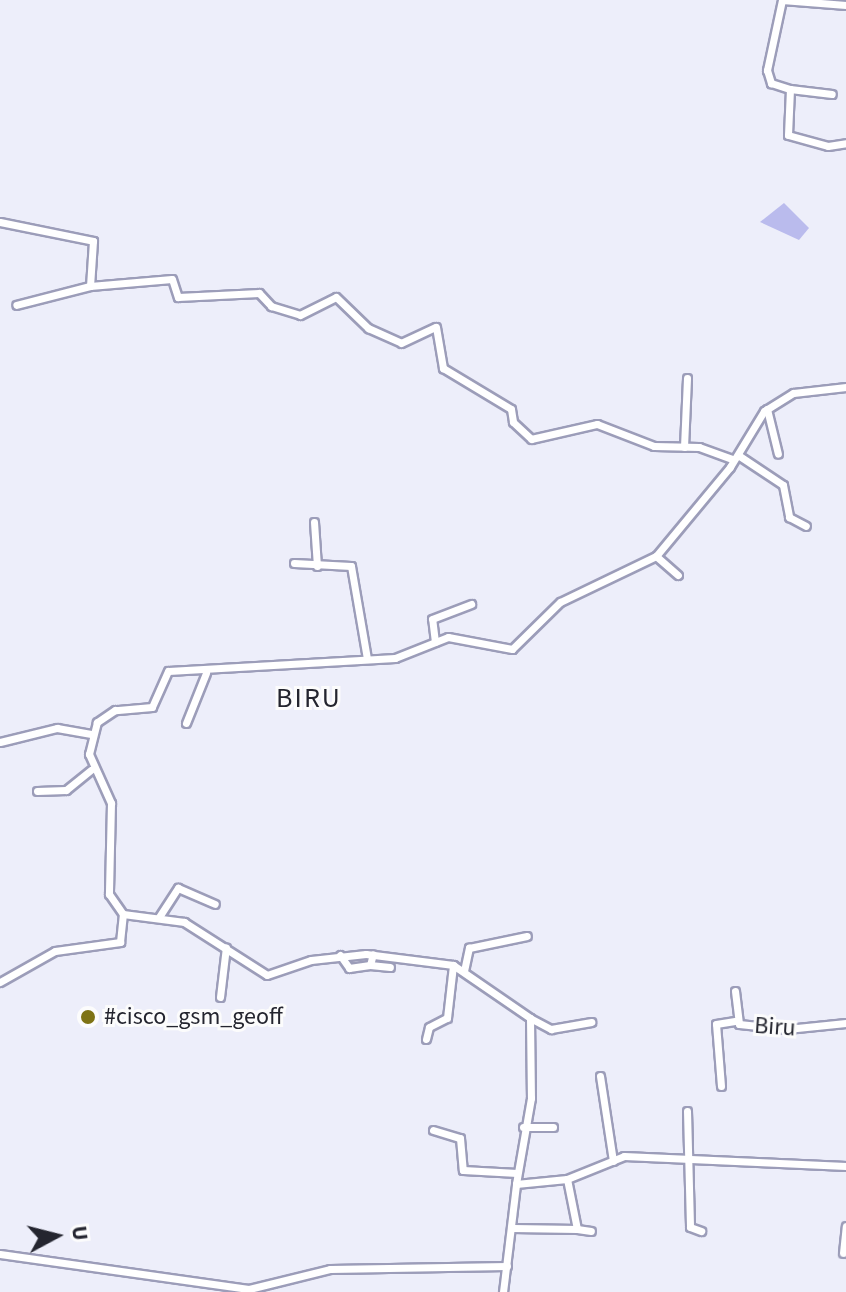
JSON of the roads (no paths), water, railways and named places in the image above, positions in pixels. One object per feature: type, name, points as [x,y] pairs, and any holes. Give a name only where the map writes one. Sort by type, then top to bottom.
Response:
[{"type":"street","points":[[832,94],[790,89],[771,83],[767,70],[782,0],[846,5]]},
{"type":"street","points":[[790,89],[786,124],[794,141],[846,143]]},
{"type":"street","points":[[0,222],[91,239],[90,286]]},
{"type":"street","points":[[16,305],[90,286],[172,279],[178,297],[259,293],[271,306],[300,315],[336,297],[368,328],[400,343],[436,327],[452,378],[511,409],[513,422],[531,439],[597,424],[654,446],[684,447],[736,458],[783,485],[789,517],[806,526]]},
{"type":"street","points":[[684,447],[687,378]]},
{"type":"street","points":[[0,982],[55,951],[120,942],[123,914],[109,894],[111,803],[91,770],[92,734],[115,710],[152,707],[168,671],[206,673],[400,657],[456,637],[507,651],[574,593],[656,556],[736,458],[767,409],[793,393],[846,387]]},
{"type":"street","points":[[767,409],[778,454]]},
{"type":"street","points":[[314,522],[317,566]]},
{"type":"street","points":[[656,556],[678,575]]},
{"type":"street","points":[[294,563],[352,568],[367,659]]},
{"type":"street","points":[[435,642],[432,619],[471,604]]},
{"type":"street","points":[[186,723],[206,673]]},
{"type":"street","points":[[0,742],[57,728],[92,734]]},
{"type":"street","points":[[37,791],[66,790],[91,770]]},
{"type":"street","points":[[159,917],[178,888],[215,904]]},
{"type":"street","points":[[123,914],[184,922],[269,975],[340,955],[373,954],[453,965],[551,1029],[591,1022]]},
{"type":"street","points":[[464,971],[469,948],[527,936]]},
{"type":"street","points":[[220,997],[226,947]]},
{"type":"street","points":[[370,965],[373,954]]},
{"type":"street","points":[[340,955],[346,967],[390,967]]},
{"type":"street","points":[[426,1039],[429,1027],[447,1018],[453,965]]},
{"type":"street","name":"Biru","points":[[735,991],[735,1021],[787,1029],[846,1023]]},
{"type":"street","points":[[503,1292],[523,1127],[531,1098],[530,1018]]},
{"type":"street","points":[[721,1086],[716,1024],[735,1021]]},
{"type":"street","points":[[600,1076],[605,1149],[613,1161]]},
{"type":"street","points":[[687,1111],[690,1227],[701,1231]]},
{"type":"street","points":[[523,1127],[553,1127]]},
{"type":"street","points":[[433,1130],[460,1138],[463,1170],[517,1173]]},
{"type":"street","points":[[516,1184],[567,1179],[613,1161],[688,1158],[846,1166]]},
{"type":"street","points":[[567,1179],[577,1229]]},
{"type":"street","points":[[843,1253],[846,1226]]},
{"type":"street","points":[[513,1228],[591,1231]]},
{"type":"street","points":[[0,1254],[137,1277],[265,1289],[330,1269],[507,1266]]},
{"type":"water","points":[[784,203],[809,228],[799,240],[760,222]]},
{"type":"place","name":"#cisco_gsm_geoff","points":[[88,1017]]},
{"type":"district","name":"BIRU","points":[[309,698]]}]
